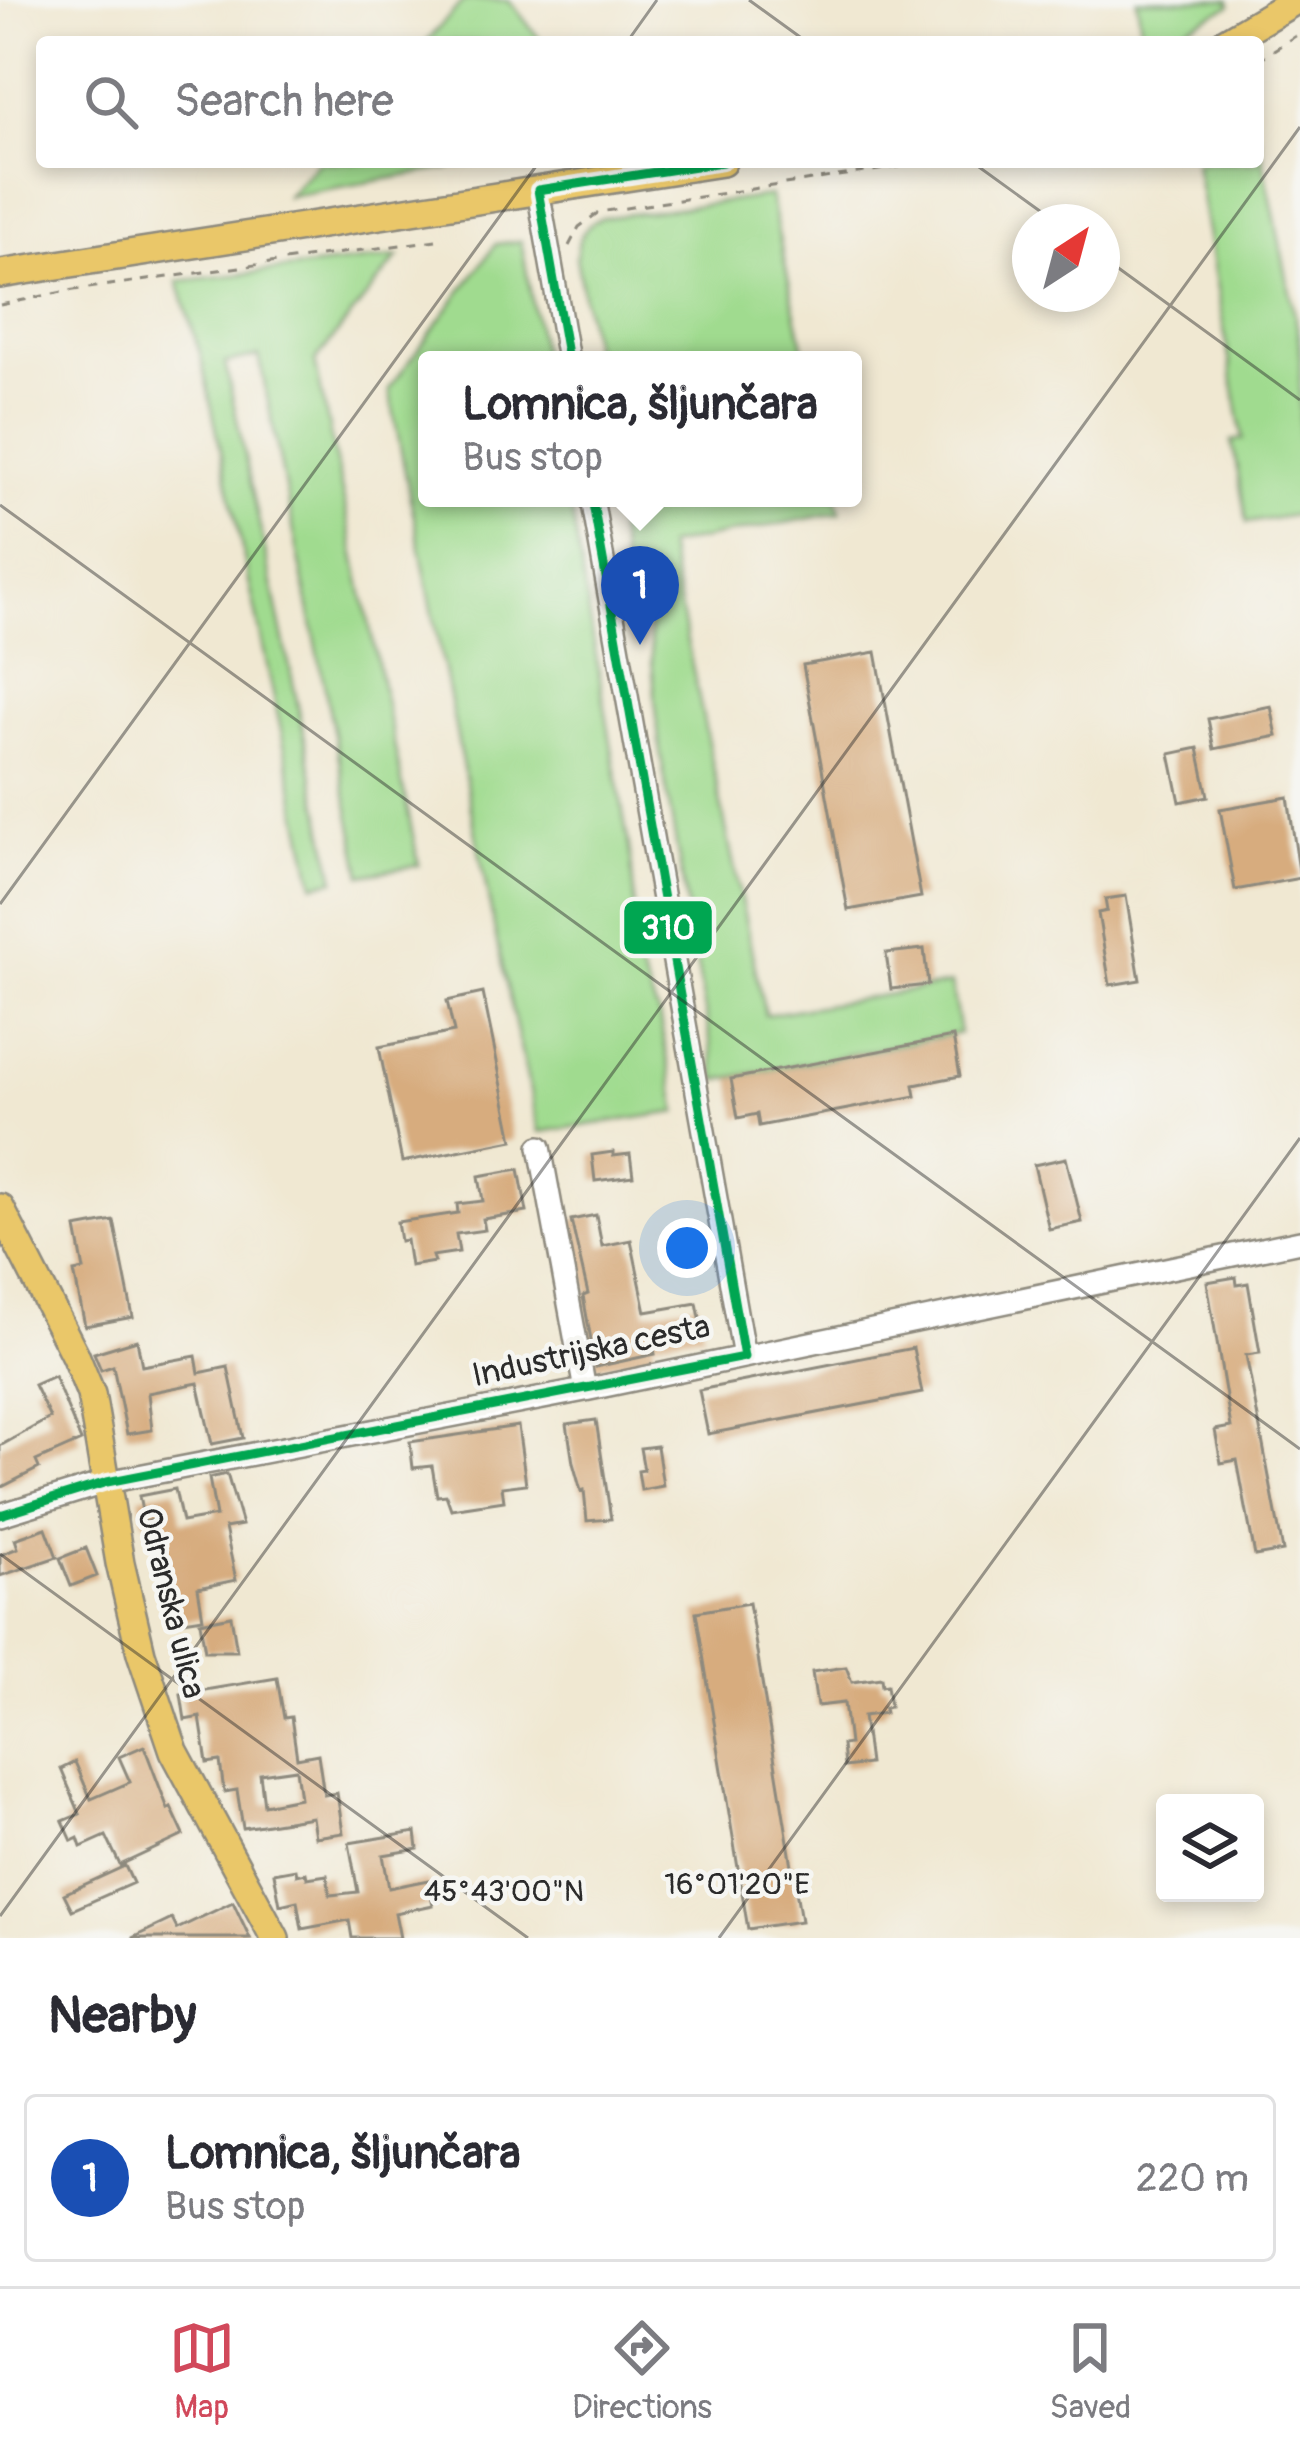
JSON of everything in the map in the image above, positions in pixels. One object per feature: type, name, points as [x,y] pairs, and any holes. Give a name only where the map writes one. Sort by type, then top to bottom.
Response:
[{"type":"main road","points":[[1235,36],[1296,0]]},
{"type":"main road","points":[[0,274],[683,168]]},
{"type":"main road","name":"Odranska ulica","points":[[0,1208],[84,1377],[95,1412],[120,1563],[142,1653],[174,1751],[275,1938]]},
{"type":"street","points":[[538,190],[566,351]]},
{"type":"street","points":[[594,507],[744,1357]]},
{"type":"street","points":[[540,1147],[585,1390]]},
{"type":"street","name":"Industrijska cesta","points":[[0,1515],[107,1482],[585,1390],[1300,1241]]},
{"type":"path","points":[[1264,57],[1300,33]]},
{"type":"path","points":[[568,257],[579,227],[599,212],[891,168]]},
{"type":"path","points":[[0,305],[67,291],[436,240]]},
{"type":"green space","points":[[464,0],[509,0],[537,36],[431,36]]},
{"type":"green space","points":[[1137,0],[1229,0],[1230,6],[1168,36],[1142,36]]},
{"type":"green space","points":[[1264,164],[1300,341],[1300,514],[1247,523],[1232,441],[1243,439],[1196,168]]},
{"type":"green space","points":[[313,168],[450,168],[287,196]]},
{"type":"green space","points":[[770,196],[804,351],[593,351],[576,257],[580,238],[601,218]]},
{"type":"green space","points":[[521,241],[541,351],[418,351],[418,507],[571,507],[631,859],[639,967],[659,1016],[678,1112],[539,1132],[389,389],[496,244]]},
{"type":"green space","points":[[398,257],[315,361],[419,865],[362,875],[259,356],[225,363],[335,880],[314,884],[200,353],[178,281]]},
{"type":"green space","points":[[614,507],[839,507],[840,512],[667,546],[765,1015],[951,984],[960,1033],[717,1080],[660,752],[649,628],[625,576]]},
{"type":"building","points":[[876,652],[921,897],[848,910],[803,665]]},
{"type":"building","points":[[1271,706],[1277,736],[1214,749],[1208,719]]},
{"type":"building","points":[[1198,748],[1208,796],[1180,802],[1170,754]]},
{"type":"building","points":[[1288,797],[1300,878],[1235,890],[1220,809]]},
{"type":"building","points":[[1126,896],[1140,980],[1110,985],[1098,913],[1107,911],[1105,899]]},
{"type":"building","points":[[924,949],[928,985],[891,989],[886,953]]},
{"type":"building","points":[[483,993],[513,1140],[402,1162],[379,1047],[454,1032],[447,1001]]},
{"type":"building","points":[[953,1037],[960,1076],[914,1085],[916,1096],[759,1126],[757,1114],[738,1118],[731,1079]]},
{"type":"building","points":[[613,1152],[613,1156],[630,1154],[633,1176],[595,1181],[592,1155]]},
{"type":"building","points":[[1066,1158],[1082,1222],[1049,1229],[1034,1165]]},
{"type":"building","points":[[519,1169],[527,1212],[483,1219],[485,1230],[456,1234],[459,1252],[410,1266],[397,1222],[458,1213],[457,1204],[483,1201],[479,1176]]},
{"type":"building","points":[[596,1215],[602,1246],[631,1240],[646,1312],[697,1303],[703,1333],[653,1342],[655,1354],[596,1367],[583,1296],[588,1294],[571,1220]]},
{"type":"building","points":[[114,1221],[133,1317],[85,1326],[74,1272],[84,1270],[76,1228]]},
{"type":"building","points":[[1236,1277],[1237,1285],[1248,1283],[1260,1353],[1246,1355],[1283,1551],[1255,1556],[1237,1460],[1221,1463],[1215,1430],[1231,1427],[1207,1282]]},
{"type":"building","points":[[137,1340],[142,1366],[196,1356],[199,1373],[228,1367],[243,1438],[212,1444],[198,1383],[148,1393],[152,1430],[127,1434],[113,1366],[101,1370],[94,1353]]},
{"type":"building","points":[[913,1348],[922,1393],[708,1434],[699,1390]]},
{"type":"building","points":[[54,1376],[81,1441],[36,1461],[39,1468],[0,1488],[0,1446],[50,1418],[34,1385]]},
{"type":"building","points":[[596,1420],[611,1519],[587,1521],[567,1424]]},
{"type":"building","points":[[518,1426],[526,1484],[502,1487],[504,1501],[451,1509],[446,1495],[437,1496],[432,1466],[413,1468],[410,1442]]},
{"type":"building","points":[[657,1446],[663,1486],[641,1490],[640,1448]]},
{"type":"building","points":[[227,1474],[242,1525],[225,1528],[236,1580],[198,1588],[203,1618],[171,1623],[152,1520],[144,1522],[139,1496],[175,1489],[182,1522],[216,1516],[209,1478]]},
{"type":"building","points":[[46,1528],[57,1557],[0,1576],[0,1555],[18,1548],[15,1539]]},
{"type":"building","points":[[86,1548],[97,1576],[71,1586],[60,1558]]},
{"type":"building","points":[[749,1603],[801,1921],[748,1929],[696,1612]]},
{"type":"building","points":[[231,1616],[237,1651],[205,1651],[200,1622]]},
{"type":"building","points":[[846,1667],[852,1682],[881,1678],[882,1686],[887,1685],[890,1707],[884,1708],[885,1713],[863,1716],[869,1764],[844,1767],[842,1745],[849,1744],[844,1703],[817,1706],[812,1672]]},
{"type":"building","points":[[277,1678],[284,1718],[291,1717],[297,1758],[318,1754],[324,1795],[337,1793],[343,1833],[315,1837],[312,1817],[243,1828],[237,1790],[224,1792],[220,1761],[207,1763],[200,1717],[185,1720],[181,1694]],"holes":[[[296,1769],[300,1798],[264,1805],[260,1774]]]},
{"type":"building","points":[[144,1746],[168,1809],[171,1807],[184,1835],[120,1865],[106,1836],[81,1847],[78,1838],[72,1841],[63,1821],[80,1814],[61,1769],[75,1762],[91,1799],[130,1782],[119,1757]]},
{"type":"building","points":[[416,1832],[418,1849],[383,1855],[389,1888],[428,1880],[433,1905],[395,1913],[400,1938],[352,1938],[349,1920],[302,1929],[297,1901],[280,1905],[274,1873],[296,1869],[297,1875],[306,1873],[307,1878],[327,1875],[330,1895],[358,1892],[349,1843]]},
{"type":"building","points":[[125,1866],[133,1883],[72,1910],[64,1894]]},
{"type":"building","points":[[233,1902],[250,1938],[132,1938],[172,1919],[177,1929]]},
{"type":"transit line","name":"310","points":[[538,190],[683,168]]},
{"type":"transit line","name":"310","points":[[538,190],[566,351]]},
{"type":"transit line","name":"310","points":[[594,507],[744,1357]]},
{"type":"transit line","name":"310","points":[[0,1515],[107,1482],[744,1357]]},
{"type":"place","name":"Lomnica, šljunčara","points":[[640,645]]}]
